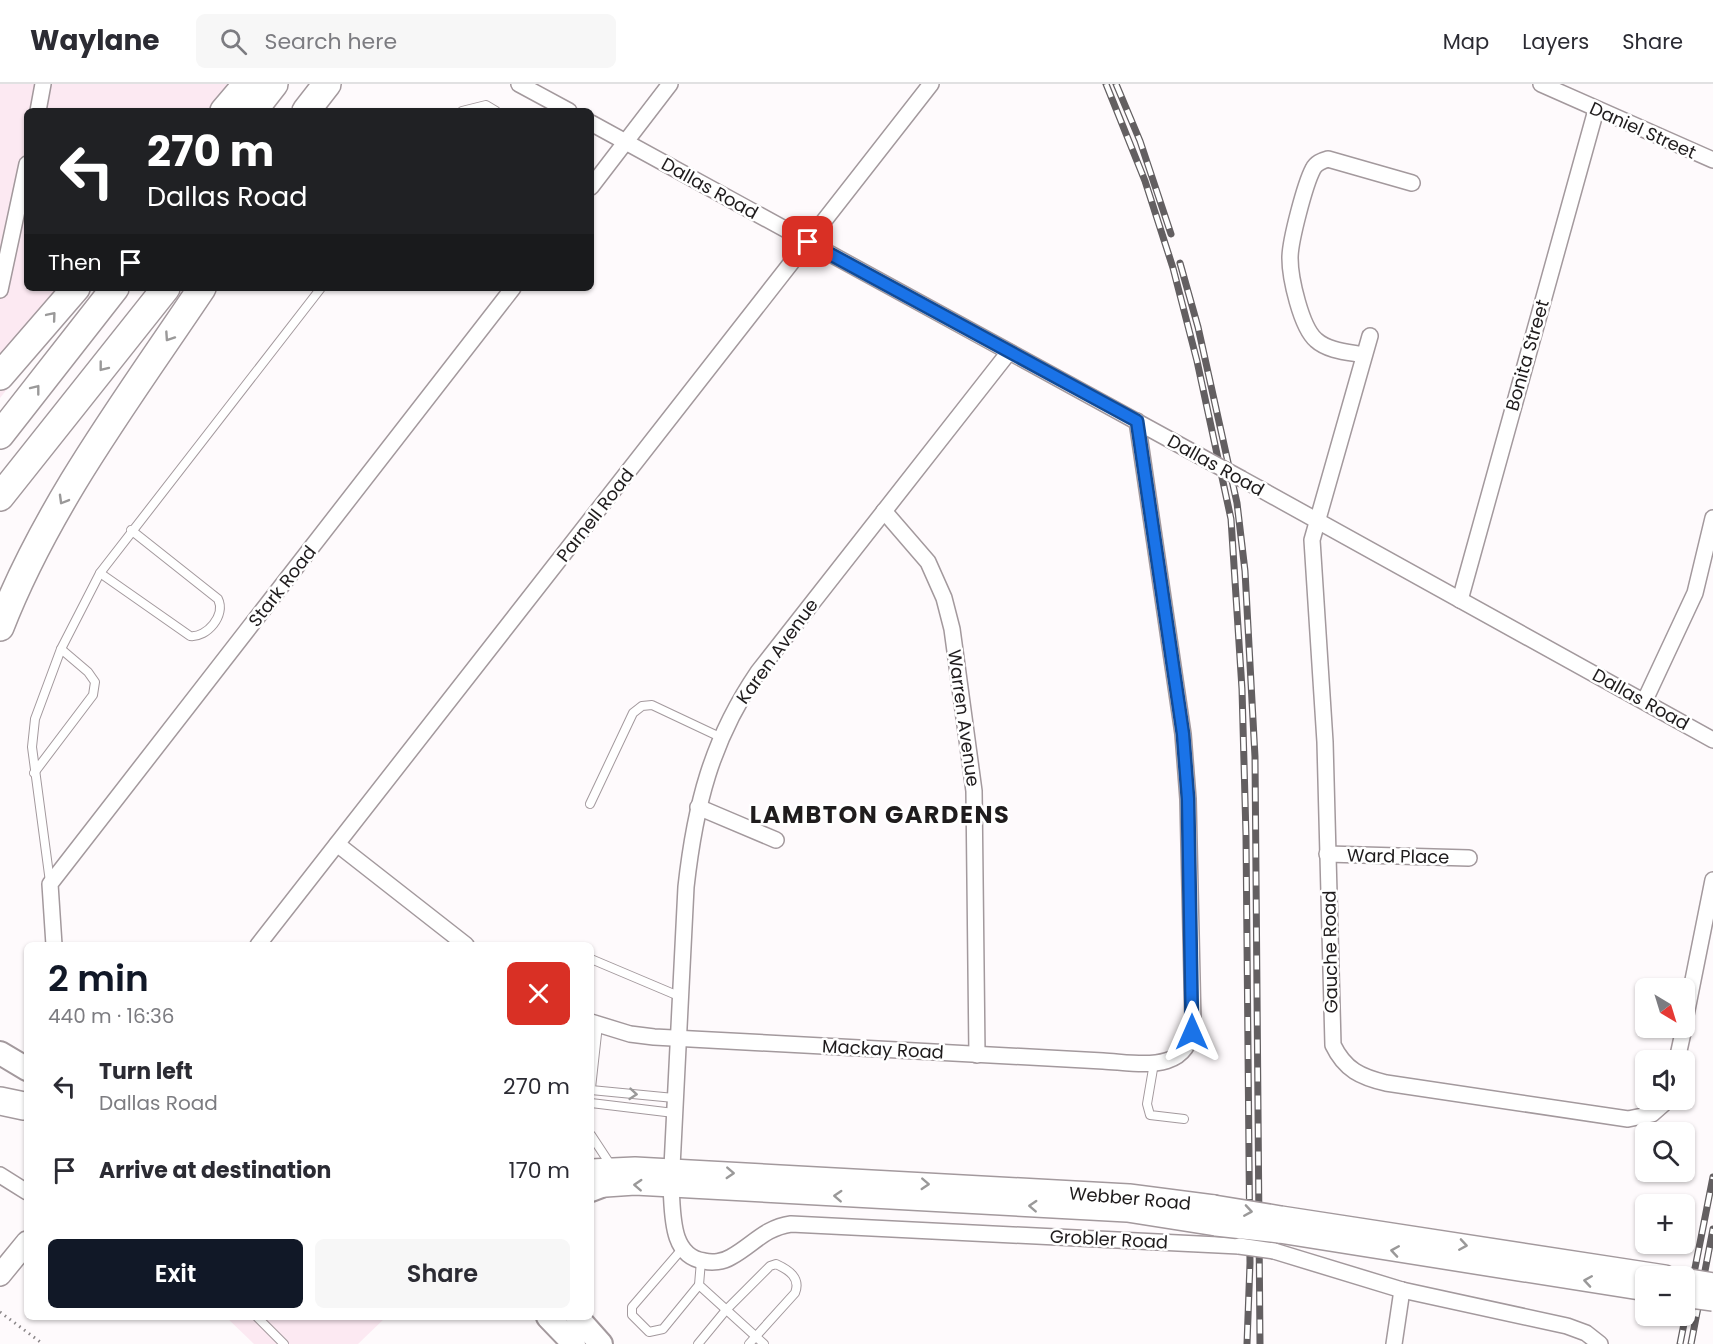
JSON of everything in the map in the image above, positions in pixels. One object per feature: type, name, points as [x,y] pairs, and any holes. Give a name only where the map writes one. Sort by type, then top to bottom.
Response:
[{"type":"highway","points":[[227,108],[247,84]]},
{"type":"highway","points":[[255,108],[274,84]]},
{"type":"highway","points":[[309,108],[329,84]]},
{"type":"highway","points":[[317,108],[329,84]]},
{"type":"highway","points":[[0,376],[73,291]]},
{"type":"highway","points":[[0,435],[113,291]]},
{"type":"highway","points":[[0,498],[164,291]]},
{"type":"highway","points":[[0,627],[30,559],[77,475],[200,291]]},
{"type":"main road","points":[[0,1053],[24,1067]]},
{"type":"main road","points":[[0,1092],[17,1104]]},
{"type":"main road","name":"Webber Road","points":[[598,1180],[671,1179],[1215,1216],[1278,1233],[1635,1278]]},
{"type":"main road","points":[[0,1275],[24,1246]]},
{"type":"main road","points":[[1695,1281],[1713,1284]]},
{"type":"main road","points":[[1695,1298],[1713,1300]]},
{"type":"main road","points":[[551,1320],[574,1344]]},
{"type":"main road","points":[[580,1320],[601,1344]]},
{"type":"street","points":[[39,108],[44,84]]},
{"type":"street","points":[[519,84],[564,108]]},
{"type":"street","points":[[594,184],[670,84]]},
{"type":"street","name":"Parnell Road","points":[[260,942],[931,84]]},
{"type":"street","name":"Daniel Street","points":[[1541,84],[1713,160]]},
{"type":"street","name":"Bonita Street","points":[[1460,600],[1596,110]]},
{"type":"street","name":"Dallas Road","points":[[594,125],[1645,700],[1713,740]]},
{"type":"street","points":[[1364,355],[1333,348],[1315,339],[1299,305],[1291,271],[1290,248],[1310,177],[1317,164],[1328,159],[1412,183]]},
{"type":"street","points":[[0,290],[24,178]]},
{"type":"street","name":"Stark Road","points":[[50,884],[511,291]]},
{"type":"street","name":"Gauche Road","points":[[1370,336],[1312,540],[1325,730],[1331,1032],[1338,1055],[1350,1070],[1386,1083],[1636,1119],[1652,1114],[1657,1110]]},
{"type":"street","name":"Karen Avenue","points":[[671,1179],[686,887],[698,807],[708,769],[720,737],[745,691],[763,664],[1009,352]]},
{"type":"street","name":"Mackay Road","points":[[595,1024],[630,1034],[977,1055],[1154,1063],[1176,1058],[1191,1040],[1193,1023],[1188,799],[1177,686],[1137,421]]},
{"type":"street","name":"Warren Avenue","points":[[884,511],[928,562],[944,598],[952,629],[974,791],[977,1055]]},
{"type":"street","points":[[1645,700],[1695,593],[1713,518]]},
{"type":"street","points":[[698,807],[776,840]]},
{"type":"street","points":[[337,844],[462,942]]},
{"type":"street","name":"Ward Place","points":[[1327,854],[1469,858]]},
{"type":"street","points":[[1694,978],[1713,880]]},
{"type":"street","points":[[50,884],[54,942]]},
{"type":"street","points":[[0,1175],[24,1190]]},
{"type":"street","points":[[671,1179],[673,1221],[682,1249],[701,1261]]},
{"type":"street","name":"Grobler Road","points":[[701,1261],[728,1259],[771,1228],[791,1224],[1239,1246],[1278,1233],[1402,1290],[1567,1326],[1586,1333],[1600,1344]]},
{"type":"street","points":[[1394,1344],[1402,1290]]},
{"type":"lane","points":[[474,108],[486,105],[491,108]]},
{"type":"lane","points":[[50,884],[32,747],[35,719],[61,649],[100,573],[131,530],[319,291]]},
{"type":"lane","points":[[100,573],[190,636],[198,637],[205,632],[220,614],[222,606],[218,598],[131,530]]},
{"type":"lane","points":[[34,774],[93,695],[95,682],[88,672],[61,649]]},
{"type":"lane","points":[[590,804],[633,713],[642,706],[652,705],[720,737]]},
{"type":"lane","points":[[594,960],[681,997]]},
{"type":"lane","points":[[594,1040],[595,1024]]},
{"type":"lane","points":[[1154,1063],[1147,1104],[1150,1115],[1184,1119]]},
{"type":"lane","points":[[594,1090],[674,1105]]},
{"type":"lane","points":[[594,1103],[674,1105]]},
{"type":"lane","points":[[594,1155],[598,1180]]},
{"type":"lane","points":[[682,1249],[632,1307],[632,1315],[649,1332],[663,1329],[699,1285],[701,1261]]},
{"type":"lane","points":[[698,1344],[726,1310],[770,1266],[782,1267],[796,1279],[798,1285],[795,1293],[749,1344]]},
{"type":"lane","points":[[699,1285],[764,1344]]},
{"type":"lane","points":[[260,1320],[284,1344]]},
{"type":"path","points":[[0,1311],[43,1344]]},
{"type":"shaded area","points":[[0,84],[248,84],[229,108],[24,108],[24,291],[85,291],[0,398]]},
{"type":"shaded area","points":[[229,1320],[383,1320],[358,1344],[254,1344]]},
{"type":"railway","points":[[1106,84],[1145,181],[1173,268],[1197,361],[1231,519],[1242,689],[1246,836],[1250,1263],[1247,1344]]},
{"type":"railway","points":[[1116,84],[1140,141],[1171,234]]},
{"type":"railway","points":[[1180,263],[1198,327],[1237,503],[1245,571],[1255,757],[1260,1344]]},
{"type":"railway","points":[[1680,1344],[1713,1177]]},
{"type":"railway","points":[[1691,1344],[1713,1229]]},
{"type":"district","name":"LAMBTON GARDENS","points":[[880,814]]},
{"type":"route","points":[[808,242],[1137,421],[1183,734],[1191,882],[1192,1032]]}]
